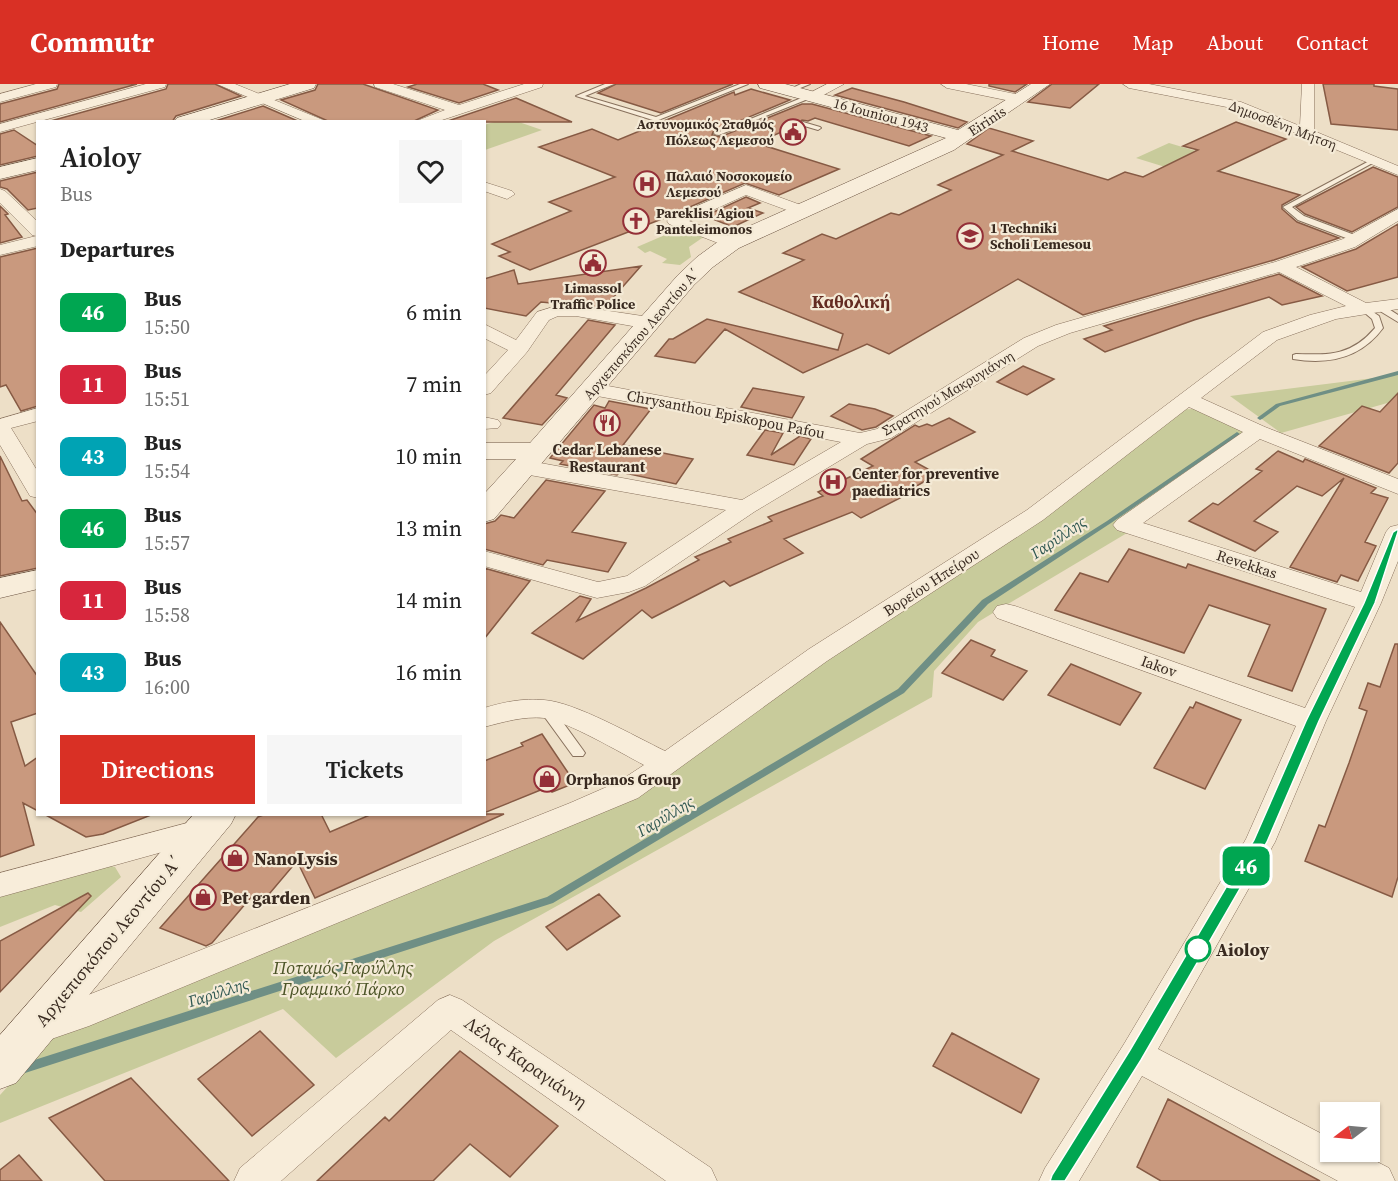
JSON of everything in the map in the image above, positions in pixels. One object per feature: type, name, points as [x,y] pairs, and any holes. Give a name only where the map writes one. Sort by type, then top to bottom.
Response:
[{"type":"main road","points":[[190,120],[308,84]]},
{"type":"main road","name":"16 Iouniou 1943","points":[[766,84],[803,90],[962,137]]},
{"type":"main road","name":"Eirinis","points":[[962,137],[1042,84]]},
{"type":"main road","name":"Αρχιεπισκόπου Λεοντίου Α΄","points":[[486,511],[698,268],[731,243],[962,137]]},
{"type":"main road","points":[[0,173],[36,164]]},
{"type":"main road","points":[[486,451],[532,459]]},
{"type":"main road","points":[[0,588],[36,579]]},
{"type":"main road","name":"Αρχιεπισκόπου Λεοντίου Α΄","points":[[0,1068],[210,822]]},
{"type":"street","points":[[0,98],[51,84]]},
{"type":"street","points":[[0,129],[160,84]]},
{"type":"street","points":[[223,84],[316,120]]},
{"type":"street","points":[[380,84],[457,109]]},
{"type":"street","points":[[427,120],[537,84]]},
{"type":"street","points":[[803,90],[838,84]]},
{"type":"street","points":[[946,84],[1020,99]]},
{"type":"street","name":"Δημοσθένη Μήτση","points":[[1129,84],[1241,106],[1398,171]]},
{"type":"street","points":[[1307,132],[1308,84]]},
{"type":"street","points":[[486,187],[507,194]]},
{"type":"street","points":[[731,243],[675,221],[746,190],[802,211]]},
{"type":"street","points":[[0,194],[36,230]]},
{"type":"street","name":"Στρατηγού Μακρυγιάννη","points":[[486,559],[597,590],[607,590],[636,581],[746,507],[860,439],[884,434],[1046,335],[1281,266],[1357,239],[1398,214]]},
{"type":"street","points":[[0,250],[36,241]]},
{"type":"street","points":[[1281,266],[1380,306]]},
{"type":"street","name":"Βορείου Ηπείρου","points":[[33,1030],[77,1015],[628,790],[818,655],[1035,515],[1270,336],[1307,320],[1380,306]]},
{"type":"street","points":[[486,387],[520,348],[543,316],[556,311],[576,311],[649,323]]},
{"type":"street","points":[[486,330],[504,342],[520,348]]},
{"type":"street","points":[[486,373],[504,367]]},
{"type":"street","name":"Chrysanthou Episkopou Pafou","points":[[592,389],[860,439]]},
{"type":"street","points":[[1187,399],[1257,431],[1398,487]]},
{"type":"street","points":[[36,415],[0,426],[36,488]]},
{"type":"street","name":"Revekkas","points":[[1257,431],[1125,525],[1369,603]]},
{"type":"street","points":[[532,459],[746,507]]},
{"type":"street","points":[[1059,1181],[1136,1055],[1260,842],[1312,721],[1369,603],[1398,532]]},
{"type":"street","name":"Iakov","points":[[1006,612],[1312,721]]},
{"type":"street","points":[[486,717],[511,710],[546,709],[572,718],[667,764]]},
{"type":"street","points":[[0,885],[210,822]]},
{"type":"street","name":"Λέλας Καραγιάννη","points":[[253,1181],[450,1010],[698,1181]]},
{"type":"street","points":[[1136,1055],[1376,1181]]},
{"type":"lane","points":[[611,84],[579,96],[656,119],[746,84]]},
{"type":"lane","points":[[722,84],[736,88]]},
{"type":"lane","points":[[717,134],[770,114],[803,90]]},
{"type":"lane","points":[[770,114],[779,117]]},
{"type":"lane","points":[[802,124],[818,128]]},
{"type":"lane","points":[[1357,239],[1301,218],[1287,207],[1374,160]]},
{"type":"lane","points":[[1296,357],[1328,358],[1348,355],[1370,340],[1378,328],[1376,318],[1380,306],[1398,319]]},
{"type":"lane","points":[[546,709],[578,753]]},
{"type":"green space","points":[[507,118],[542,130],[486,150],[486,124]]},
{"type":"green space","points":[[1169,143],[1236,163],[1204,179],[1136,158]]},
{"type":"green space","points":[[679,229],[688,229],[705,236],[689,247],[691,257],[680,265],[662,263],[667,259],[650,251],[645,253],[637,247]]},
{"type":"green space","points":[[1398,375],[1398,400],[1281,433],[1230,396]]},
{"type":"green space","name":"Ποταμός Γαρύλλης Γραμμικό Πάρκο","points":[[1194,409],[1252,431],[1127,533],[978,622],[934,671],[932,697],[494,941],[336,1058],[283,1009],[0,1123],[0,1095],[61,1028],[624,797],[1030,514],[1165,410]]},
{"type":"green space","points":[[98,863],[115,867],[121,877],[81,912],[55,905],[0,927],[0,894]]},
{"type":"building","points":[[59,84],[137,84],[0,122],[0,104],[57,89]]},
{"type":"building","points":[[168,84],[215,84],[241,96],[176,116],[173,120],[54,120],[166,89]]},
{"type":"building","points":[[318,84],[363,84],[438,110],[416,120],[326,120],[281,100],[315,90]]},
{"type":"building","points":[[417,84],[483,84],[498,90],[459,103],[408,87]]},
{"type":"building","points":[[616,84],[733,84],[661,113],[598,93]]},
{"type":"building","points":[[989,84],[1027,84],[1015,92],[989,86]]},
{"type":"building","points":[[1052,84],[1099,84],[1070,108],[1028,102]]},
{"type":"building","points":[[1323,84],[1374,84],[1374,86],[1398,89],[1398,130],[1331,124]]},
{"type":"building","points":[[852,88],[967,122],[958,128],[835,95]]},
{"type":"building","points":[[751,89],[790,100],[713,132],[712,135],[720,137],[802,104],[812,104],[931,136],[909,146],[815,118],[808,121],[802,120],[798,125],[756,143],[839,169],[779,195],[745,183],[667,217],[530,270],[499,256],[510,252],[492,244],[571,211],[549,202],[615,177],[539,147],[592,129],[618,140],[734,92],[735,95]]},
{"type":"building","points":[[516,98],[572,122],[486,122],[486,120],[451,120]]},
{"type":"building","points":[[263,106],[295,120],[218,120]]},
{"type":"building","name":"1 Techniki Scholi Lemesou","points":[[1236,122],[1286,139],[1218,171],[1300,195],[1282,205],[1282,209],[1297,222],[1339,238],[1274,260],[1083,315],[1018,279],[889,354],[867,344],[803,373],[725,329],[695,363],[655,356],[669,339],[673,339],[707,319],[838,350],[843,334],[739,292],[804,260],[783,253],[822,234],[836,239],[891,213],[899,215],[951,190],[938,185],[1003,155],[967,144],[989,128],[1033,141],[1012,151],[1108,180],[1125,172],[1143,177],[1198,150],[1183,146]]},
{"type":"building","points":[[14,130],[36,145],[36,156],[0,165],[0,134]]},
{"type":"building","points":[[1373,167],[1398,177],[1398,207],[1352,232],[1305,214],[1296,207]]},
{"type":"building","points":[[36,172],[36,208],[28,210],[7,189],[0,187],[0,181]]},
{"type":"building","points":[[746,197],[760,203],[748,208],[763,213],[733,227],[705,216]]},
{"type":"building","points":[[0,206],[8,214],[5,215],[22,237],[0,243]]},
{"type":"building","points":[[1398,224],[1398,277],[1347,291],[1302,267],[1356,249]]},
{"type":"building","points":[[36,248],[36,407],[21,411],[6,385],[0,387],[0,257]]},
{"type":"building","points":[[641,266],[604,308],[541,302],[526,316],[486,308],[486,278],[514,270],[518,284]]},
{"type":"building","points":[[1279,274],[1322,296],[1282,305],[1269,297],[1194,320],[1105,352],[1084,339],[1112,330],[1104,326]]},
{"type":"building","points":[[588,320],[615,325],[556,395],[567,398],[542,425],[503,418]]},
{"type":"building","points":[[1023,366],[1054,379],[1027,395],[997,382]]},
{"type":"building","points":[[753,388],[804,397],[792,418],[741,407]]},
{"type":"building","points":[[1398,393],[1398,463],[1389,473],[1319,446],[1362,406],[1380,412]]},
{"type":"building","points":[[609,401],[651,409],[623,445],[693,459],[676,484],[620,472],[617,475],[560,464],[563,461],[550,458],[594,405],[605,408]]},
{"type":"building","points":[[849,404],[875,409],[893,416],[876,427],[862,430],[831,416]]},
{"type":"building","points":[[949,418],[975,432],[915,462],[937,474],[898,497],[900,498],[861,518],[852,512],[784,539],[803,553],[730,586],[724,581],[652,618],[642,610],[583,659],[532,633],[580,596],[591,599],[577,621],[646,588],[699,560],[695,557],[731,542],[728,539],[772,521],[768,517],[823,496],[818,492],[873,466],[861,459],[915,425],[932,426]]},
{"type":"building","points":[[765,430],[783,433],[771,455],[800,436],[811,439],[794,465],[747,455]]},
{"type":"building","points":[[1278,451],[1303,462],[1305,459],[1376,488],[1371,493],[1388,498],[1365,542],[1376,546],[1358,581],[1341,575],[1337,582],[1290,567],[1344,478],[1322,496],[1297,486],[1254,521],[1278,532],[1255,551],[1189,521],[1213,503],[1218,505],[1262,471],[1256,469]]},
{"type":"building","points":[[0,456],[22,501],[27,500],[36,512],[36,568],[0,576]]},
{"type":"building","points":[[546,480],[605,491],[572,532],[626,543],[608,572],[547,560],[543,565],[486,550],[486,523],[495,521],[501,515],[514,518]]},
{"type":"building","points":[[1129,549],[1186,568],[1188,564],[1326,609],[1292,691],[1248,676],[1270,625],[1209,605],[1184,653],[1055,610],[1080,573],[1108,582]]},
{"type":"building","points":[[486,569],[530,581],[486,636]]},
{"type":"building","points":[[0,622],[36,674],[36,714],[11,722],[25,766],[36,758],[36,810],[23,803],[34,845],[0,857]]},
{"type":"building","points":[[971,640],[995,650],[991,656],[1027,671],[1003,700],[942,673]]},
{"type":"building","points":[[1395,644],[1398,644],[1398,877],[1392,897],[1305,861],[1319,825],[1325,827],[1349,763],[1367,711],[1359,708],[1368,683],[1380,687]]},
{"type":"building","points":[[1071,664],[1141,693],[1120,725],[1048,695]]},
{"type":"building","points":[[1196,702],[1241,720],[1205,789],[1154,768],[1190,707],[1193,708]]},
{"type":"building","points":[[542,734],[575,783],[552,792],[548,787],[486,812],[486,760],[523,746],[521,743]]},
{"type":"building","points":[[504,814],[315,898],[297,861],[264,900],[253,895],[212,943],[206,946],[160,928],[258,817],[322,816],[330,832],[367,816]]},
{"type":"building","points":[[48,816],[148,816],[103,834],[86,837]]},
{"type":"building","points":[[88,893],[91,896],[0,992],[0,941]]},
{"type":"building","points":[[599,894],[620,916],[567,950],[546,927]]},
{"type":"building","points":[[260,1031],[314,1085],[252,1136],[198,1079]]},
{"type":"building","points":[[952,1033],[1039,1079],[1021,1113],[933,1066]]},
{"type":"building","points":[[460,1051],[558,1126],[510,1177],[470,1144],[433,1181],[317,1181],[385,1117],[389,1121]]},
{"type":"building","points":[[131,1078],[229,1181],[105,1181],[49,1118]]},
{"type":"building","points":[[1168,1099],[1320,1181],[1161,1181],[1137,1167]]},
{"type":"building","points":[[19,1155],[42,1181],[0,1181],[0,1170]]},
{"type":"waterway","name":"Γαρύλλης","points":[[1260,418],[1278,405],[1398,373]]},
{"type":"waterway","name":"Γαρύλλης","points":[[25,1068],[550,900],[901,691],[985,602],[1109,522],[1237,434]]},
{"type":"bus line","name":"46","points":[[1059,1181],[1136,1055],[1260,842],[1312,721],[1369,603],[1398,532]]},
{"type":"place","name":"Αστυνομικός Σταθμός Πόλεως Λεμεσού","points":[[793,132]]},
{"type":"place","name":"Παλαιό Νοσοκομείο Λεμεσού","points":[[647,184]]},
{"type":"place","name":"Pareklisi Agiou Panteleimonos","points":[[636,221]]},
{"type":"place","name":"1 Techniki Scholi Lemesou","points":[[970,236]]},
{"type":"place","name":"Limassol Traffic Police","points":[[593,263]]},
{"type":"place","name":"Cedar Lebanese Restaurant","points":[[607,423]]},
{"type":"place","name":"Center for preventive paediatrics","points":[[833,482]]},
{"type":"place","name":"Orphanos Group","points":[[547,779]]},
{"type":"place","name":"NanoLysis","points":[[235,858]]},
{"type":"place","name":"Pet garden","points":[[203,897]]},
{"type":"place","name":"Aioloy","points":[[1198,949]]},
{"type":"district","name":"Καθολική","points":[[851,301]]}]
